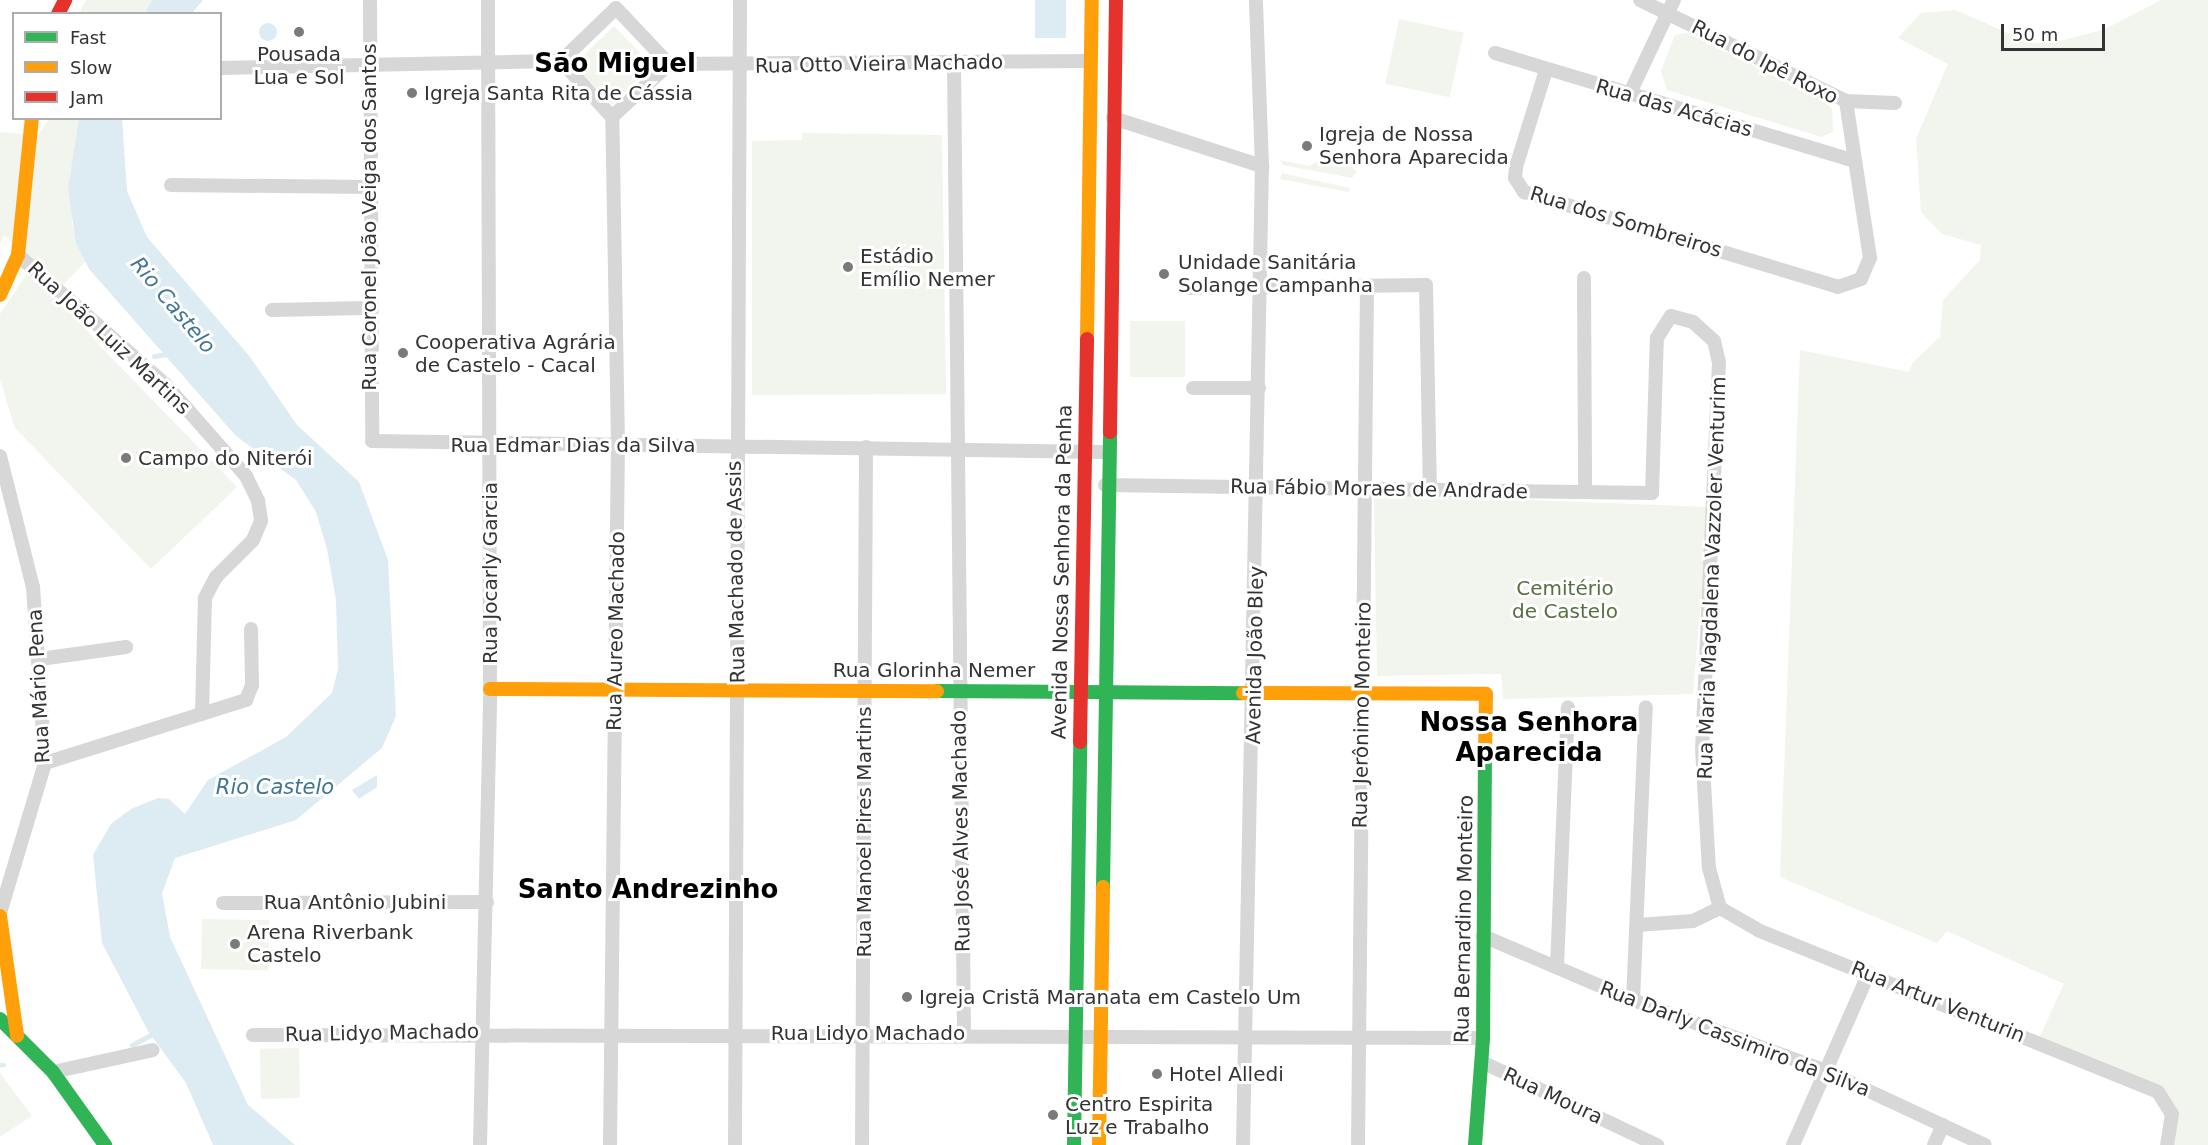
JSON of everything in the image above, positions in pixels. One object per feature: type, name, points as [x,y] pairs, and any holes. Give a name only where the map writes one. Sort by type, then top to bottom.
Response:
[{"type":"main road","name":"Avenida Nossa Senhora da Penha","points":[[1074,1145],[1078,690],[1092,0]]},
{"type":"main road","points":[[1100,1145],[1102,690],[1116,0]]},
{"type":"main road","points":[[0,295],[18,255],[32,120]]},
{"type":"main road","name":"Rua Glorinha Nemer","points":[[490,689],[863,688],[1486,694]]},
{"type":"main road","name":"Rua Bernardino Monteiro","points":[[1475,1145],[1483,1038],[1486,694]]},
{"type":"main road","points":[[0,915],[17,1036]]},
{"type":"main road","points":[[0,1019],[53,1072],[105,1145]]},
{"type":"street","name":"Rua Coronel João Veiga dos Santos","points":[[368,434],[370,0]]},
{"type":"street","name":"Rua Jocarly Garcia","points":[[480,1145],[490,689],[489,0]]},
{"type":"street","name":"Rua Machado de Assis","points":[[735,1145],[738,1033],[738,690],[735,445],[740,0]]},
{"type":"street","name":"Avenida João Bley","points":[[1243,1145],[1248,1035],[1256,691],[1256,487],[1262,166],[1256,0]]},
{"type":"street","name":"Rua do Ipê Roxo","points":[[1640,0],[1671,6],[1845,101],[1870,258],[1866,274],[1851,285]]},
{"type":"street","points":[[222,68],[561,61],[616,4],[669,64],[612,117],[561,61]]},
{"type":"street","points":[[1629,95],[1671,6]]},
{"type":"street","name":"Rua das Acácias","points":[[1495,53],[1854,161]]},
{"type":"street","name":"Rua Otto Vieira Machado","points":[[669,64],[1090,61]]},
{"type":"street","name":"Rua José Alves Machado","points":[[954,63],[964,1033]]},
{"type":"street","name":"Rua dos Sombreiros","points":[[1546,70],[1516,167],[1515,178],[1524,192],[1838,286],[1851,285]]},
{"type":"street","points":[[1845,101],[1895,103]]},
{"type":"street","name":"Rua Aureo Machado","points":[[610,1145],[618,445],[612,117]]},
{"type":"street","points":[[1113,118],[1262,166]]},
{"type":"street","points":[[171,185],[370,187]]},
{"type":"street","name":"Rua João Luiz Martins","points":[[18,255],[165,384],[246,476],[261,512],[259,526],[205,598],[202,714]]},
{"type":"street","points":[[1584,278],[1586,492]]},
{"type":"street","name":"Rua Jerônimo Monteiro","points":[[1358,1145],[1357,1036],[1366,285]]},
{"type":"street","points":[[1186,288],[1426,285],[1430,489]]},
{"type":"street","points":[[272,310],[368,308]]},
{"type":"street","name":"Rua Maria Magdalena Vazzoler Venturim","points":[[1652,493],[1656,348],[1666,319],[1684,317],[1702,328],[1714,341],[1719,362],[1702,748],[1709,868],[1720,908]]},
{"type":"street","points":[[1193,388],[1259,388]]},
{"type":"street","name":"Rua Edmar Dias da Silva","points":[[368,434],[378,444],[735,445],[1106,452]]},
{"type":"street","name":"Rua Manoel Pires Martins","points":[[862,1145],[865,1033],[863,688],[866,447]]},
{"type":"street","name":"Rua Mário Pena","points":[[0,456],[25,542],[40,659],[45,763],[0,915]]},
{"type":"street","name":"Rua Fábio Moraes de Andrade","points":[[1105,485],[1652,493]]},
{"type":"street","points":[[45,763],[246,700],[252,685],[250,628]]},
{"type":"street","points":[[40,659],[126,647]]},
{"type":"street","points":[[1557,967],[1568,707]]},
{"type":"street","points":[[1633,1000],[1646,707]]},
{"type":"street","name":"Rua Antônio Jubini","points":[[223,903],[487,902]]},
{"type":"street","points":[[1637,925],[1693,921],[1720,908]]},
{"type":"street","name":"Rua Artur Venturin","points":[[1720,908],[1760,931],[1869,973],[2158,1092],[2172,1114],[2167,1145]]},
{"type":"street","name":"Rua Darly Cassimiro da Silva","points":[[1483,936],[1633,1000],[1826,1071],[1985,1145]]},
{"type":"street","points":[[1792,1145],[1869,973]]},
{"type":"street","name":"Rua Lidyo Machado","points":[[253,1035],[484,1032],[1101,1033],[1483,1038]]},
{"type":"street","points":[[53,1072],[153,1050]]},
{"type":"street","name":"Rua Moura","points":[[1482,1062],[1658,1145]]},
{"type":"street","points":[[1934,1145],[1943,1125]]},
{"type":"green space","points":[[86,0],[152,0],[146,12],[80,12]]},
{"type":"green space","points":[[2161,0],[2208,0],[2208,1145],[2171,1145],[2164,1093],[2040,1036],[2064,984],[1947,931],[1937,943],[1780,877],[1800,350],[1909,372],[1913,362],[1940,337],[1943,300],[1980,260],[1981,245],[1942,234],[1921,212],[1916,139],[1948,64],[1898,38],[1921,13],[1956,10],[2030,43],[2052,43],[2103,30]]},
{"type":"green space","points":[[1399,19],[1464,33],[1450,97],[1385,84]]},
{"type":"green space","points":[[614,26],[652,66],[612,104],[574,65]]},
{"type":"green space","points":[[1687,33],[1825,100],[1832,109],[1833,132],[1822,137],[1667,90],[1661,71],[1675,35]]},
{"type":"green space","points":[[48,120],[79,120],[72,224],[85,262],[61,287],[4,235],[0,244],[0,132],[38,135]]},
{"type":"green space","name":"Estádio Emílio Nemer","points":[[802,133],[942,135],[946,394],[752,395],[752,141],[802,140]]},
{"type":"green space","points":[[1336,151],[1357,172],[1352,178],[1283,165],[1280,160],[1309,166]]},
{"type":"green space","points":[[1282,173],[1350,188],[1348,192],[1280,179]]},
{"type":"green space","name":"Campo do Niterói","points":[[33,265],[101,347],[237,487],[151,569],[15,428],[0,380],[0,314]]},
{"type":"green space","points":[[1130,321],[1185,321],[1185,377],[1130,377]]},
{"type":"green space","name":"Cemitério de Castelo","points":[[1374,494],[1709,507],[1693,694],[1503,699],[1501,674],[1377,676]]},
{"type":"green space","name":"Arena Riverbank Castelo","points":[[202,919],[269,920],[268,970],[201,969]]},
{"type":"green space","points":[[299,1048],[300,1098],[261,1099],[260,1049]]},
{"type":"green space","points":[[0,1073],[32,1116],[0,1137]]},
{"type":"water","points":[[152,0],[203,0],[193,12],[146,12]]},
{"type":"water","points":[[1035,0],[1066,0],[1066,38],[1035,38]]},
{"type":"water","points":[[268,23],[274,26],[277,32],[274,38],[268,41],[262,38],[259,32],[262,26]]},
{"type":"water","name":"Rio Castelo","points":[[79,120],[122,120],[127,191],[147,237],[250,357],[297,425],[359,482],[388,560],[396,716],[382,748],[296,820],[175,858],[162,893],[170,937],[248,1105],[295,1145],[213,1145],[186,1083],[148,1031],[102,943],[93,855],[111,824],[131,809],[158,798],[169,799],[185,814],[208,780],[286,737],[332,693],[338,669],[336,600],[327,549],[316,512],[296,480],[236,436],[89,269],[76,243],[68,189]]},
{"type":"water","points":[[377,775],[377,787],[359,799],[352,790]]},
{"type":"waterway","points":[[154,356],[169,354]]},
{"type":"waterway","points":[[132,1045],[156,1032]]},
{"type":"traffic: fast","points":[[1103,887],[1110,432]]},
{"type":"traffic: fast","points":[[937,691],[1243,693]]},
{"type":"traffic: fast","points":[[1074,1145],[1080,742]]},
{"type":"traffic: fast","points":[[1475,1145],[1483,1038],[1485,757]]},
{"type":"traffic: fast","points":[[0,1019],[53,1072],[105,1145]]},
{"type":"traffic: slow","points":[[1087,339],[1092,0]]},
{"type":"traffic: slow","points":[[0,295],[18,255],[32,120]]},
{"type":"traffic: slow","points":[[490,689],[937,691]]},
{"type":"traffic: slow","points":[[1243,693],[1486,694],[1485,757]]},
{"type":"traffic: slow","points":[[1099,1145],[1103,887]]},
{"type":"traffic: slow","points":[[0,916],[17,1036]]},
{"type":"traffic: jam","points":[[59,12],[65,0]]},
{"type":"traffic: jam","points":[[1110,432],[1116,0]]},
{"type":"traffic: jam","points":[[1080,742],[1087,339]]},
{"type":"place","name":"Pousada Lua e Sol","points":[[299,32]]},
{"type":"place","name":"Igreja Santa Rita de Cássia","points":[[412,93]]},
{"type":"place","name":"Igreja de Nossa Senhora Aparecida","points":[[1307,146]]},
{"type":"place","name":"Estádio Emílio Nemer","points":[[848,267]]},
{"type":"place","name":"Unidade Sanitária Solange Campanha","points":[[1164,274]]},
{"type":"place","name":"Cooperativa Agrária de Castelo - Cacal","points":[[403,353]]},
{"type":"place","name":"Campo do Niterói","points":[[126,458]]},
{"type":"place","name":"Arena Riverbank Castelo","points":[[235,944]]},
{"type":"place","name":"Igreja Cristã Maranata em Castelo Um","points":[[907,997]]},
{"type":"place","name":"Hotel Alledi","points":[[1157,1074]]},
{"type":"place","name":"Centro Espirita Luz e Trabalho","points":[[1053,1115]]},
{"type":"district","name":"São Miguel","points":[[615,64]]},
{"type":"district","name":"Nossa Senhora Aparecida","points":[[1529,738]]},
{"type":"district","name":"Santo Andrezinho","points":[[648,890]]}]
